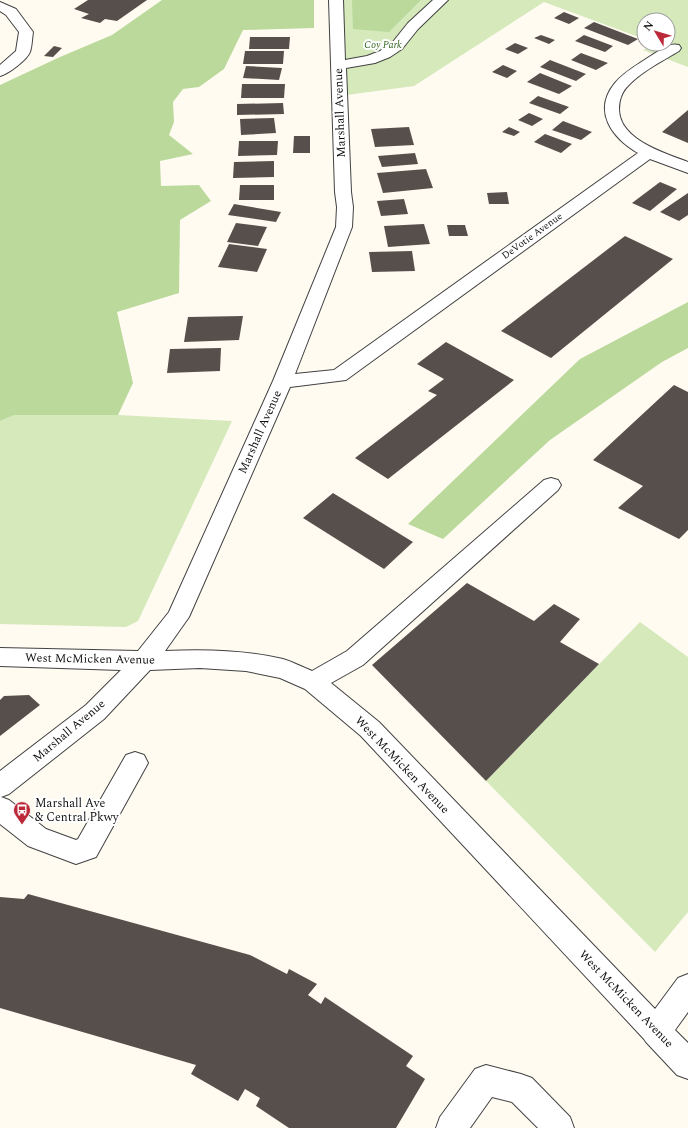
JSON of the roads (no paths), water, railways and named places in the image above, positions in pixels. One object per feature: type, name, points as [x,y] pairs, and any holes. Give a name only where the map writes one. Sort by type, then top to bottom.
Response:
[{"type":"street","name":"Marshall Avenue","points":[[0,786],[95,712],[144,661],[178,618],[283,381],[344,227],[345,207],[343,192],[336,0]]},
{"type":"street","points":[[338,65],[370,60],[385,54],[397,46],[413,26],[441,0]]},
{"type":"street","points":[[0,72],[23,52],[26,32],[8,7]]},
{"type":"street","points":[[668,52],[635,73],[620,86],[614,96],[611,107],[612,114],[620,132],[632,142],[649,152],[688,168]]},
{"type":"street","name":"DeVotie Avenue","points":[[283,381],[339,376],[649,152]]},
{"type":"street","points":[[313,682],[355,658],[551,485]]},
{"type":"street","name":"West McMicken Avenue","points":[[0,657],[144,661],[200,659],[246,662],[283,669],[313,682],[370,729],[688,1064]]},
{"type":"street","points":[[0,808],[37,838],[76,852],[87,849],[135,763]]},
{"type":"street","points":[[656,1032],[688,988]]},
{"type":"street","points":[[451,1128],[486,1080],[521,1089],[559,1128]]},
{"type":"place","name":"Marshall Ave & Central Pkwy","points":[[22,825]]},
{"type":"park label","name":"Coy Park","points":[[383,45]]}]
